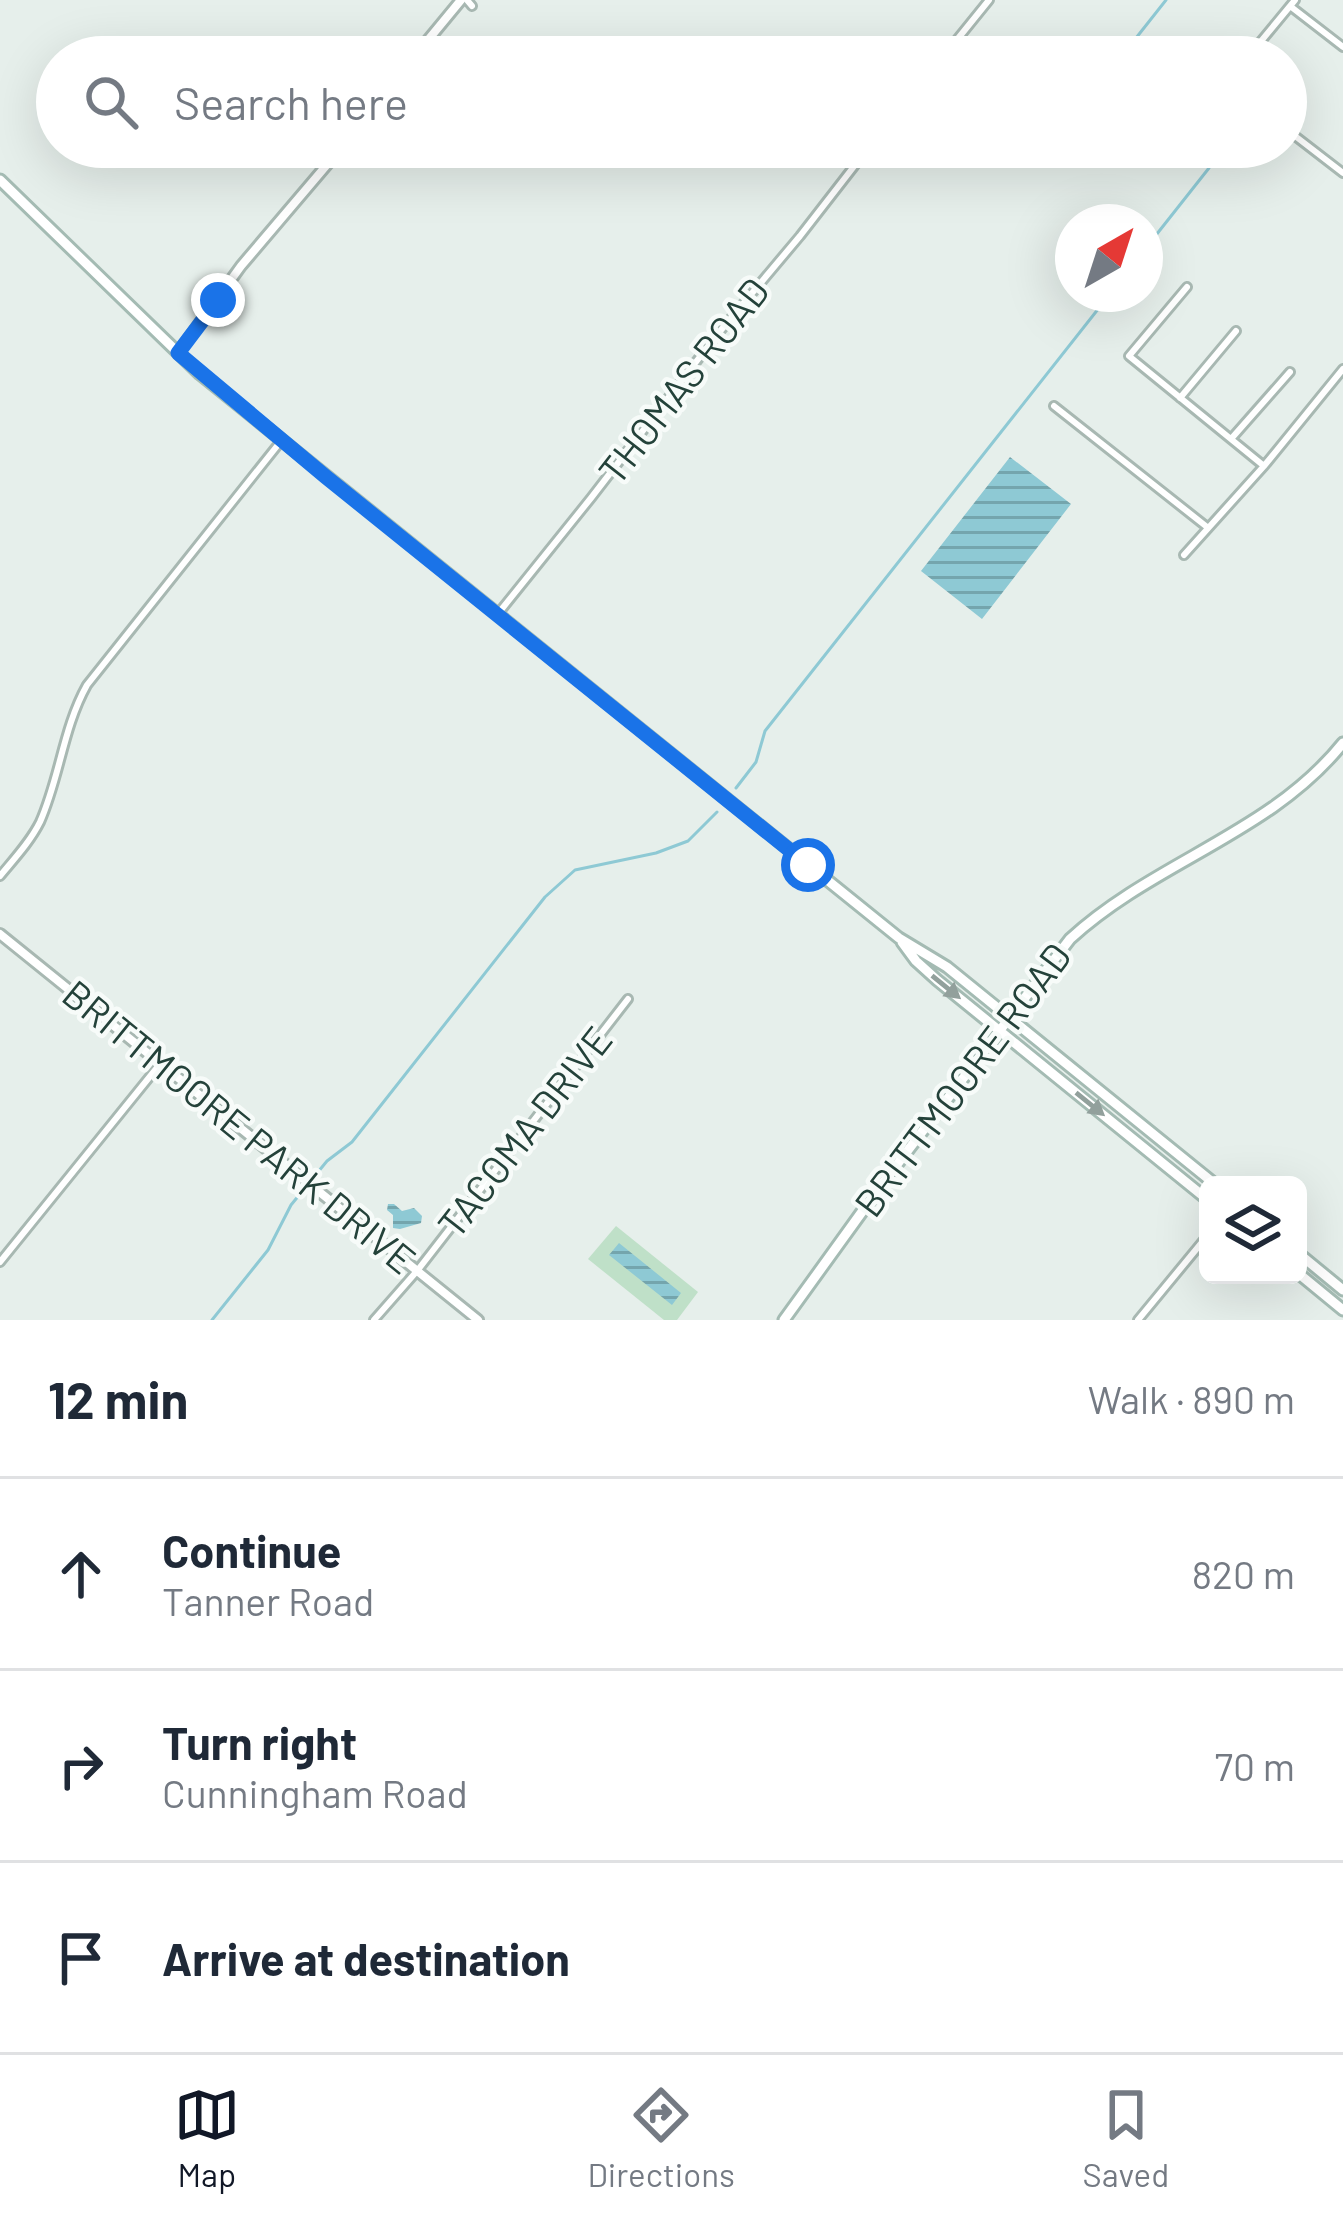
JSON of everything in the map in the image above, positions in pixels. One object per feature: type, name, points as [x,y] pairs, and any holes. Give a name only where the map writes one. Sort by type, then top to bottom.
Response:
[{"type":"main road","points":[[0,180],[178,353],[281,441],[898,938],[947,967],[1205,1176]]},
{"type":"main road","name":"BRITTMOORE ROAD","points":[[784,1320],[1056,955],[1091,920],[1135,889],[1288,799],[1343,743]]},
{"type":"main road","points":[[898,938],[916,961],[1199,1193]]},
{"type":"main road","points":[[1307,1260],[1343,1290]]},
{"type":"main road","points":[[1307,1280],[1343,1310]]},
{"type":"street","points":[[960,36],[989,0]]},
{"type":"street","points":[[434,36],[467,2]]},
{"type":"street","points":[[1265,36],[1292,3],[1343,47]]},
{"type":"street","points":[[1307,145],[1343,173]]},
{"type":"street","points":[[178,353],[241,266],[323,168]]},
{"type":"street","name":"THOMAS ROAD","points":[[497,615],[853,168]]},
{"type":"street","points":[[1187,287],[1129,356],[1264,466]]},
{"type":"street","points":[[1180,398],[1236,331]]},
{"type":"street","points":[[1184,555],[1343,369]]},
{"type":"street","points":[[1232,440],[1290,372]]},
{"type":"street","points":[[1054,406],[1207,527]]},
{"type":"street","points":[[0,877],[42,817],[67,728],[87,685],[281,441]]},
{"type":"street","name":"BRITTMOORE PARK DRIVE","points":[[0,934],[478,1320]]},
{"type":"street","name":"TACOMA DRIVE","points":[[374,1320],[628,999]]},
{"type":"street","points":[[0,1262],[160,1064]]},
{"type":"street","points":[[1138,1320],[1199,1245]]},
{"type":"green space","points":[[616,1226],[698,1292],[677,1320],[664,1320],[588,1259]]},
{"type":"water","points":[[1010,457],[1071,504],[982,619],[921,571]]},
{"type":"water","points":[[388,1204],[402,1211],[414,1208],[422,1216],[421,1223],[393,1228]]},
{"type":"water","points":[[619,1243],[681,1293],[672,1305],[609,1255]]},
{"type":"waterway","points":[[1138,36],[1166,0]]},
{"type":"waterway","points":[[1163,226],[1209,168]]},
{"type":"waterway","points":[[736,788],[756,762],[765,731],[1096,312]]},
{"type":"waterway","points":[[212,1320],[268,1250],[291,1205],[327,1161],[352,1142],[545,897],[575,870],[656,853],[688,841],[717,812]]},
{"type":"route","points":[[218,300],[178,353],[808,865]]}]
